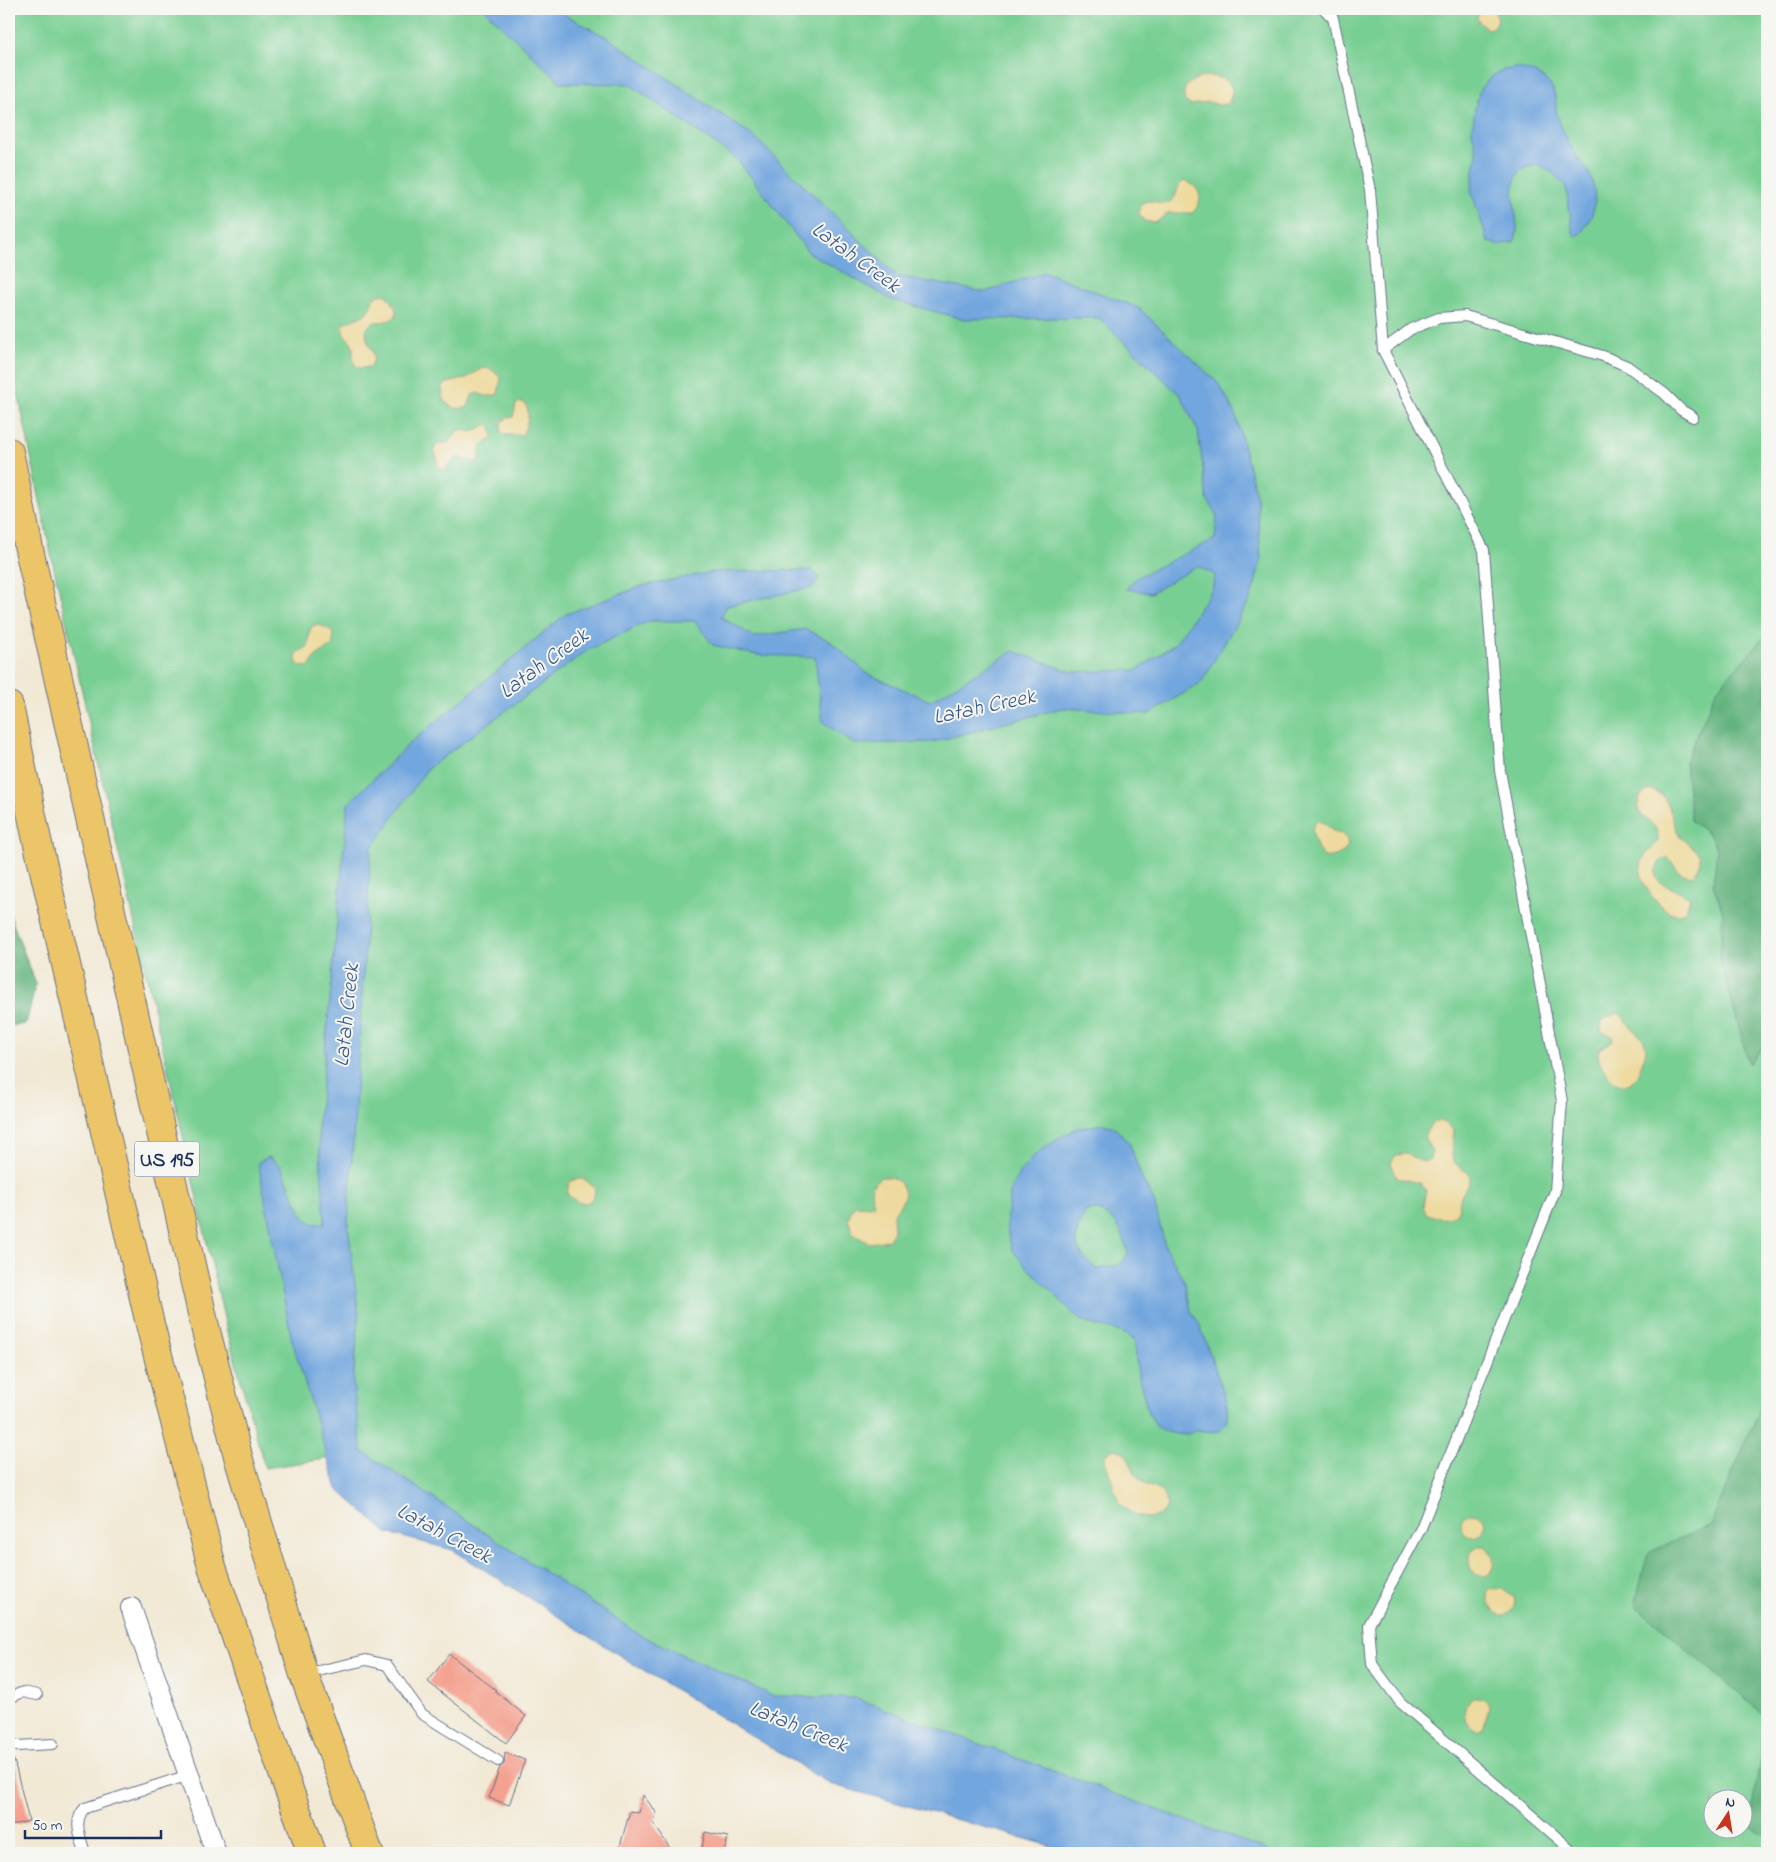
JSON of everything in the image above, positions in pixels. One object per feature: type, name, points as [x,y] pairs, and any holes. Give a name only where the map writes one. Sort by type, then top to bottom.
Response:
[{"type":"highway","name":"US 195","points":[[9,452],[31,559],[206,1331],[239,1460],[304,1675],[369,1853]]},
{"type":"highway","name":"US 195","points":[[9,706],[37,840],[144,1295],[212,1568],[312,1853]]},
{"type":"street","points":[[131,1608],[216,1853]]},
{"type":"lane","points":[[1328,11],[1333,18],[1370,190],[1383,350],[1484,550],[1500,771],[1562,1102],[1555,1191],[1421,1528],[1369,1625],[1372,1664],[1400,1702],[1575,1853]]},
{"type":"lane","points":[[1383,350],[1411,329],[1439,318],[1465,316],[1602,356],[1627,366],[1693,417]]},
{"type":"lane","points":[[304,1675],[366,1660],[387,1665],[422,1714],[498,1761]]},
{"type":"lane","points":[[9,1698],[23,1692],[37,1695]]},
{"type":"lane","points":[[9,1743],[17,1746],[53,1744]]},
{"type":"lane","points":[[85,1853],[78,1826],[79,1813],[85,1808],[189,1775]]},
{"type":"green space","points":[[9,9],[1767,9],[1767,1853],[1175,1853],[763,1713],[345,1456],[265,1468],[227,1331],[50,550],[9,348]]},
{"type":"green space","points":[[1767,634],[1767,1042],[1749,1064],[1720,959],[1723,913],[1713,884],[1717,851],[1710,835],[1691,821],[1685,762],[1717,689]]},
{"type":"green space","points":[[9,913],[36,984],[26,1024],[9,1026]]},
{"type":"green space","points":[[1767,1393],[1767,1837],[1754,1830],[1754,1804],[1765,1716],[1635,1605],[1648,1553],[1710,1525]]},
{"type":"sand","points":[[1480,9],[1494,9],[1498,19],[1495,27],[1487,29],[1479,22],[1477,18]]},
{"type":"sand","points":[[1208,76],[1220,78],[1229,84],[1232,92],[1231,98],[1227,104],[1218,105],[1209,102],[1190,105],[1185,101],[1186,86],[1193,81]]},
{"type":"sand","points":[[1186,181],[1195,187],[1200,196],[1196,209],[1192,213],[1168,213],[1155,223],[1144,221],[1139,214],[1139,207],[1143,203],[1151,201],[1167,203],[1171,201],[1174,199],[1180,184]]},
{"type":"sand","points":[[385,294],[393,303],[396,315],[390,320],[376,322],[367,328],[367,339],[374,357],[370,367],[359,368],[353,361],[352,344],[343,334],[343,325],[367,312],[374,298]]},
{"type":"sand","points":[[483,368],[491,369],[501,378],[498,394],[493,396],[478,393],[472,395],[468,407],[457,408],[448,405],[443,397],[443,386],[447,383],[465,379]]},
{"type":"sand","points":[[520,402],[525,403],[528,411],[527,424],[524,431],[522,435],[505,435],[501,432],[501,423],[507,418],[513,417],[516,404]]},
{"type":"sand","points":[[488,424],[491,427],[493,436],[489,441],[481,445],[479,459],[476,462],[459,458],[454,459],[444,470],[438,467],[434,450],[436,445],[451,441],[456,431],[472,432]]},
{"type":"sand","points":[[318,625],[326,628],[333,634],[332,646],[316,656],[309,667],[300,666],[296,661],[297,654],[308,647],[310,630],[312,626]]},
{"type":"sand","points":[[1651,790],[1663,797],[1670,809],[1676,830],[1695,849],[1700,859],[1699,867],[1692,876],[1680,872],[1669,858],[1659,863],[1656,877],[1660,882],[1690,898],[1686,911],[1679,914],[1672,913],[1658,903],[1647,888],[1641,873],[1643,859],[1658,841],[1656,829],[1638,809],[1641,796]]},
{"type":"sand","points":[[1320,821],[1331,830],[1345,837],[1347,846],[1342,853],[1333,857],[1324,857],[1318,850],[1312,830],[1315,822]]},
{"type":"sand","points":[[1617,1013],[1641,1037],[1646,1046],[1644,1059],[1636,1077],[1628,1084],[1623,1085],[1618,1084],[1607,1074],[1598,1056],[1599,1049],[1611,1043],[1614,1039],[1613,1036],[1601,1031],[1602,1020]]},
{"type":"sand","points":[[1439,1121],[1447,1124],[1454,1131],[1453,1159],[1458,1166],[1471,1175],[1461,1197],[1457,1212],[1446,1218],[1426,1213],[1423,1206],[1426,1190],[1420,1183],[1397,1178],[1391,1163],[1395,1156],[1400,1154],[1425,1162],[1430,1159],[1432,1152],[1424,1136],[1432,1123]]},
{"type":"sand","points":[[881,1177],[890,1177],[900,1182],[905,1193],[902,1202],[893,1215],[894,1230],[889,1240],[869,1243],[853,1234],[848,1219],[854,1205],[872,1206],[874,1204],[871,1193],[872,1186]]},
{"type":"sand","points":[[575,1179],[584,1179],[595,1188],[594,1197],[587,1203],[577,1202],[567,1194],[569,1183]]},
{"type":"sand","points":[[1114,1449],[1125,1453],[1140,1480],[1164,1495],[1167,1505],[1162,1513],[1151,1518],[1145,1518],[1128,1511],[1119,1503],[1105,1460],[1105,1455]]},
{"type":"sand","points":[[1473,1513],[1482,1516],[1485,1525],[1482,1534],[1473,1537],[1464,1534],[1461,1525],[1464,1516]]},
{"type":"sand","points":[[1479,1546],[1485,1546],[1493,1559],[1490,1574],[1484,1576],[1479,1576],[1473,1571],[1470,1562],[1471,1552]]},
{"type":"sand","points":[[1490,1589],[1502,1589],[1514,1597],[1516,1603],[1509,1614],[1501,1616],[1491,1608],[1488,1601]]},
{"type":"sand","points":[[1473,1697],[1483,1698],[1489,1706],[1484,1726],[1478,1730],[1469,1724],[1465,1715],[1466,1706]]},
{"type":"water","name":"Latah Creek","points":[[484,9],[554,9],[610,39],[753,136],[897,276],[985,292],[1045,272],[1139,308],[1220,385],[1236,416],[1257,499],[1261,561],[1251,598],[1201,683],[1149,714],[1062,708],[933,742],[854,744],[823,722],[815,657],[756,655],[713,645],[695,621],[649,621],[588,650],[427,769],[371,849],[348,1224],[359,1317],[353,1383],[362,1451],[640,1635],[773,1696],[855,1698],[1275,1853],[1076,1853],[830,1784],[627,1660],[453,1550],[387,1533],[337,1489],[291,1337],[258,1162],[269,1157],[280,1165],[303,1216],[313,1224],[325,1223],[318,1126],[348,804],[409,744],[566,614],[642,586],[712,572],[811,570],[819,577],[813,587],[727,606],[721,617],[754,637],[805,629],[830,641],[868,674],[930,701],[1013,651],[1072,672],[1137,670],[1176,643],[1212,589],[1215,575],[1197,566],[1151,593],[1126,589],[1136,578],[1215,539],[1217,515],[1207,499],[1198,431],[1181,396],[1099,318],[963,319],[892,300],[809,253],[737,159],[629,84],[561,83]]},
{"type":"water","points":[[1517,68],[1537,74],[1546,80],[1552,88],[1557,115],[1562,128],[1576,156],[1591,177],[1595,203],[1591,216],[1584,228],[1576,236],[1573,234],[1566,187],[1553,173],[1540,165],[1525,168],[1515,180],[1514,197],[1517,231],[1514,242],[1498,245],[1488,242],[1471,191],[1477,153],[1472,131],[1475,109],[1480,89],[1491,77],[1504,70]]},
{"type":"water","points":[[1102,1124],[1112,1126],[1125,1137],[1130,1145],[1142,1179],[1154,1201],[1165,1246],[1186,1285],[1191,1311],[1199,1323],[1223,1391],[1228,1410],[1226,1423],[1220,1430],[1214,1432],[1196,1430],[1188,1434],[1176,1434],[1157,1427],[1148,1413],[1137,1369],[1134,1340],[1116,1330],[1080,1320],[1022,1262],[1012,1249],[1007,1230],[1011,1188],[1020,1172],[1035,1155],[1075,1129]],"holes":[[[1095,1210],[1114,1221],[1118,1227],[1128,1254],[1120,1265],[1097,1269],[1082,1256],[1076,1243],[1076,1236],[1086,1211]]]},
{"type":"building","points":[[449,1654],[526,1716],[506,1743],[428,1682]]},
{"type":"building","points":[[505,1753],[525,1760],[509,1805],[489,1798],[500,1767],[504,1764]]},
{"type":"building","points":[[9,1760],[14,1760],[29,1821],[9,1826]]},
{"type":"building","points":[[643,1795],[656,1812],[654,1824],[673,1853],[618,1853],[630,1811],[639,1813]]},
{"type":"building","points":[[705,1832],[728,1837],[724,1853],[701,1853]]}]
